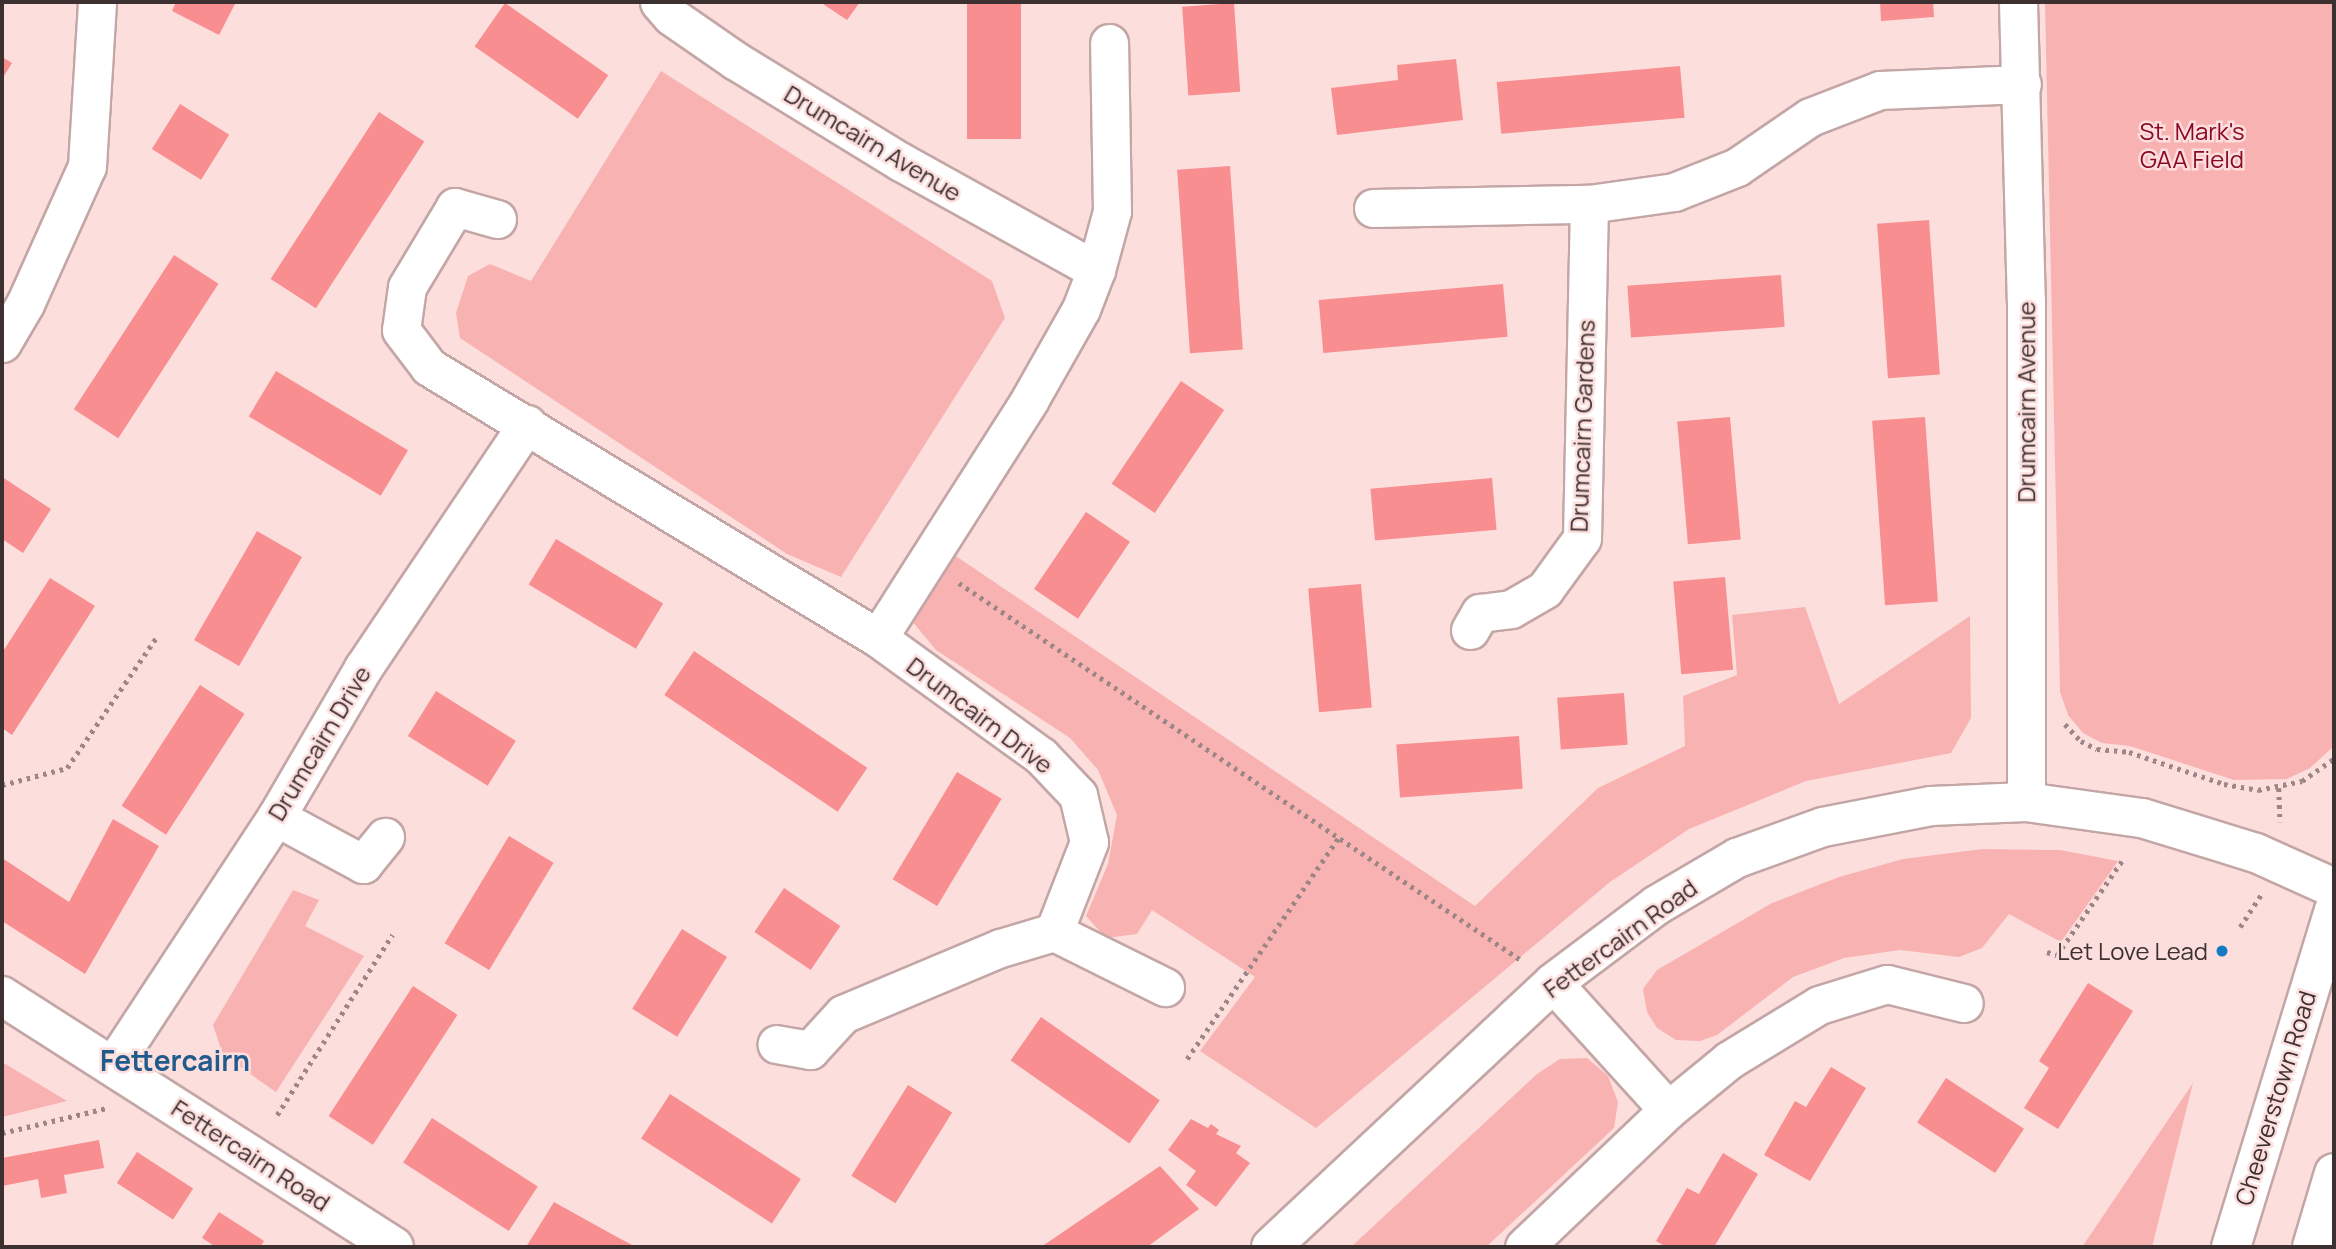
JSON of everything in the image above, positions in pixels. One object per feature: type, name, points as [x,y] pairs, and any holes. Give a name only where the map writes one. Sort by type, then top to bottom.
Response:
[{"type":"street","points":[[2,343],[13,297],[87,166],[97,2]]},
{"type":"street","name":"Drumcairn Avenue","points":[[659,2],[671,16],[736,61],[901,162],[1096,270]]},
{"type":"street","name":"Drumcairn Avenue","points":[[2018,2],[2022,84],[2026,802]]},
{"type":"street","points":[[878,638],[1030,400],[1081,309],[1096,270],[1112,211],[1109,43]]},
{"type":"street","points":[[1373,208],[1589,204],[1674,192],[1737,167],[1811,117],[1880,90],[2022,84]]},
{"type":"street","name":"Drumcairn Gardens","points":[[1470,630],[1480,613],[1511,609],[1545,589],[1582,538],[1589,204]]},
{"type":"street","name":"Drumcairn Drive","points":[[497,219],[455,207],[407,287],[401,330],[429,367],[878,638],[1041,756],[1077,795],[1089,842],[1054,932]]},
{"type":"street","name":"Drumcairn Drive","points":[[121,1070],[276,817],[363,668],[527,424]]},
{"type":"street","name":"Fettercairn Road","points":[[1271,1247],[1553,983],[1657,905],[1737,858],[1822,827],[1931,806],[2026,802],[2142,818],[2256,853],[2334,888]]},
{"type":"street","points":[[276,817],[363,864],[385,837]]},
{"type":"street","name":"Cheeverstown Road","points":[[2231,1247],[2334,910]]},
{"type":"street","points":[[776,1044],[810,1050],[843,1014],[1000,948],[1054,932],[1165,987]]},
{"type":"street","points":[[1553,983],[1668,1110]]},
{"type":"street","points":[[1524,1247],[1668,1110],[1729,1060],[1819,1005],[1887,984],[1964,1003]]},
{"type":"street","name":"Fettercairn Road","points":[[2,996],[394,1247]]},
{"type":"street","points":[[2312,1247],[2334,1174]]},
{"type":"path","points":[[950,576],[1522,961]]},
{"type":"path","points":[[2,785],[67,768],[156,638]]},
{"type":"path","points":[[2059,716],[2081,741],[2096,749],[2129,752],[2224,784],[2258,790],[2302,781],[2334,759]]},
{"type":"path","points":[[1187,1059],[1339,837]]},
{"type":"path","points":[[2048,952],[2057,955],[2124,858]]},
{"type":"path","points":[[277,1115],[391,935]]},
{"type":"path","points":[[2,1133],[106,1110],[121,1070]]},
{"type":"green space","name":"St. Mark's GAA Field","points":[[2045,2],[2334,2],[2334,746],[2310,768],[2287,779],[2234,780],[2130,746],[2102,743],[2083,733],[2068,715],[2060,692]]},
{"type":"green space","points":[[661,71],[992,281],[1005,318],[841,577],[787,554],[460,338],[456,313],[468,276],[490,264],[531,281]]},
{"type":"green space","points":[[935,542],[1475,906],[1598,788],[1685,746],[1683,696],[1737,675],[1732,615],[1805,607],[1839,704],[1970,616],[1971,718],[1951,753],[1806,781],[1689,829],[1610,882],[1316,1128],[1200,1051],[1255,977],[1152,910],[1137,934],[1106,938],[1086,916],[1108,864],[1117,815],[1098,770],[1070,738],[936,650],[902,609]]},
{"type":"green space","points":[[1983,849],[2060,850],[2118,861],[2061,942],[2009,914],[1982,948],[1959,957],[1900,950],[1844,958],[1793,977],[1717,1035],[1700,1041],[1676,1040],[1657,1028],[1647,1012],[1643,989],[1657,970],[1772,903],[1839,877],[1903,859]]},
{"type":"green space","points":[[293,890],[319,900],[305,926],[364,956],[276,1092],[223,1055],[213,1025]]},
{"type":"green space","points":[[1587,1058],[1608,1076],[1618,1102],[1614,1128],[1486,1247],[1351,1247],[1537,1074],[1560,1059]]},
{"type":"green space","points":[[2,1062],[67,1101],[2,1117]]},
{"type":"green space","points":[[2193,1083],[2152,1247],[2082,1247]]},
{"type":"building","points":[[176,2],[236,2],[219,35],[172,11]]},
{"type":"building","points":[[820,2],[860,2],[847,20]]},
{"type":"building","points":[[967,2],[1021,2],[1021,139],[967,139]]},
{"type":"building","points":[[1880,2],[1933,2],[1934,17],[1881,21]]},
{"type":"building","points":[[505,3],[608,75],[578,119],[475,46]]},
{"type":"building","points":[[1234,3],[1240,92],[1188,95],[1182,7]]},
{"type":"building","points":[[2,57],[12,63],[2,79]]},
{"type":"building","points":[[1456,59],[1463,120],[1337,135],[1331,88],[1398,80],[1397,65]]},
{"type":"building","points":[[1680,66],[1685,118],[1501,134],[1497,82]]},
{"type":"building","points":[[180,104],[229,135],[201,180],[152,149]]},
{"type":"building","points":[[379,112],[424,141],[316,308],[271,279]]},
{"type":"building","points":[[1230,166],[1243,350],[1190,353],[1177,170]]},
{"type":"building","points":[[1929,220],[1940,375],[1888,378],[1877,224]]},
{"type":"building","points":[[174,255],[218,284],[118,438],[74,409]]},
{"type":"building","points":[[1781,275],[1785,327],[1631,338],[1627,286]]},
{"type":"building","points":[[1503,284],[1508,337],[1323,353],[1319,300]]},
{"type":"building","points":[[276,371],[408,450],[381,496],[249,416]]},
{"type":"building","points":[[1181,381],[1224,410],[1155,513],[1112,484]]},
{"type":"building","points":[[1730,417],[1741,540],[1688,544],[1677,422]]},
{"type":"building","points":[[1925,417],[1938,602],[1885,605],[1872,421]]},
{"type":"building","points":[[2,477],[51,509],[23,553],[2,539]]},
{"type":"building","points":[[1492,478],[1497,530],[1375,540],[1370,489]]},
{"type":"building","points":[[1086,512],[1130,542],[1078,619],[1034,589]]},
{"type":"building","points":[[257,531],[302,557],[239,666],[194,640]]},
{"type":"building","points":[[556,539],[663,603],[636,649],[529,584]]},
{"type":"building","points":[[1725,577],[1733,670],[1681,674],[1673,582]]},
{"type":"building","points":[[50,578],[95,606],[12,735],[2,728],[2,653]]},
{"type":"building","points":[[1361,584],[1372,708],[1319,712],[1308,589]]},
{"type":"building","points":[[694,651],[867,768],[838,812],[664,695]]},
{"type":"building","points":[[200,685],[244,714],[166,835],[122,806]]},
{"type":"building","points":[[436,691],[516,741],[488,786],[408,736]]},
{"type":"building","points":[[1624,693],[1628,745],[1561,750],[1557,698]]},
{"type":"building","points":[[1519,736],[1523,789],[1400,797],[1396,745]]},
{"type":"building","points":[[957,772],[1002,799],[937,906],[893,879]]},
{"type":"building","points":[[113,819],[159,846],[85,974],[2,921],[2,858],[69,902]]},
{"type":"building","points":[[509,836],[554,863],[489,970],[445,943]]},
{"type":"building","points":[[784,888],[840,926],[811,970],[754,932]]},
{"type":"building","points":[[682,929],[727,957],[677,1037],[632,1009]]},
{"type":"building","points":[[2088,983],[2133,1011],[2058,1129],[2024,1108],[2049,1068],[2039,1061]]},
{"type":"building","points":[[413,986],[457,1015],[373,1145],[329,1116]]},
{"type":"building","points":[[1041,1017],[1160,1100],[1129,1144],[1011,1060]]},
{"type":"building","points":[[1831,1067],[1866,1088],[1810,1181],[1764,1155],[1795,1101],[1806,1107]]},
{"type":"building","points":[[1946,1078],[2024,1129],[1995,1173],[1917,1122]]},
{"type":"building","points":[[908,1085],[952,1113],[895,1203],[851,1176]]},
{"type":"building","points":[[670,1094],[801,1179],[772,1223],[641,1138]]},
{"type":"building","points":[[432,1118],[538,1187],[509,1231],[403,1162]]},
{"type":"building","points":[[1191,1119],[1208,1128],[1211,1124],[1219,1130],[1216,1134],[1241,1146],[1236,1153],[1250,1163],[1216,1207],[1186,1185],[1196,1171],[1168,1150]]},
{"type":"building","points":[[99,1140],[104,1168],[64,1175],[67,1193],[41,1198],[38,1179],[2,1186],[2,1158]]},
{"type":"building","points":[[137,1152],[193,1188],[173,1220],[117,1183]]},
{"type":"building","points":[[1723,1153],[1758,1174],[1714,1247],[1666,1247],[1656,1241],[1687,1188],[1699,1194]]},
{"type":"building","points":[[1160,1166],[1199,1209],[1147,1247],[1041,1247]]},
{"type":"building","points":[[554,1202],[617,1237],[636,1247],[526,1247]]},
{"type":"building","points":[[219,1212],[264,1241],[260,1247],[216,1247],[202,1238]]},
{"type":"place","name":"Let Love Lead","points":[[2222,951]]},
{"type":"district","name":"Fettercairn","points":[[175,1060]]}]
